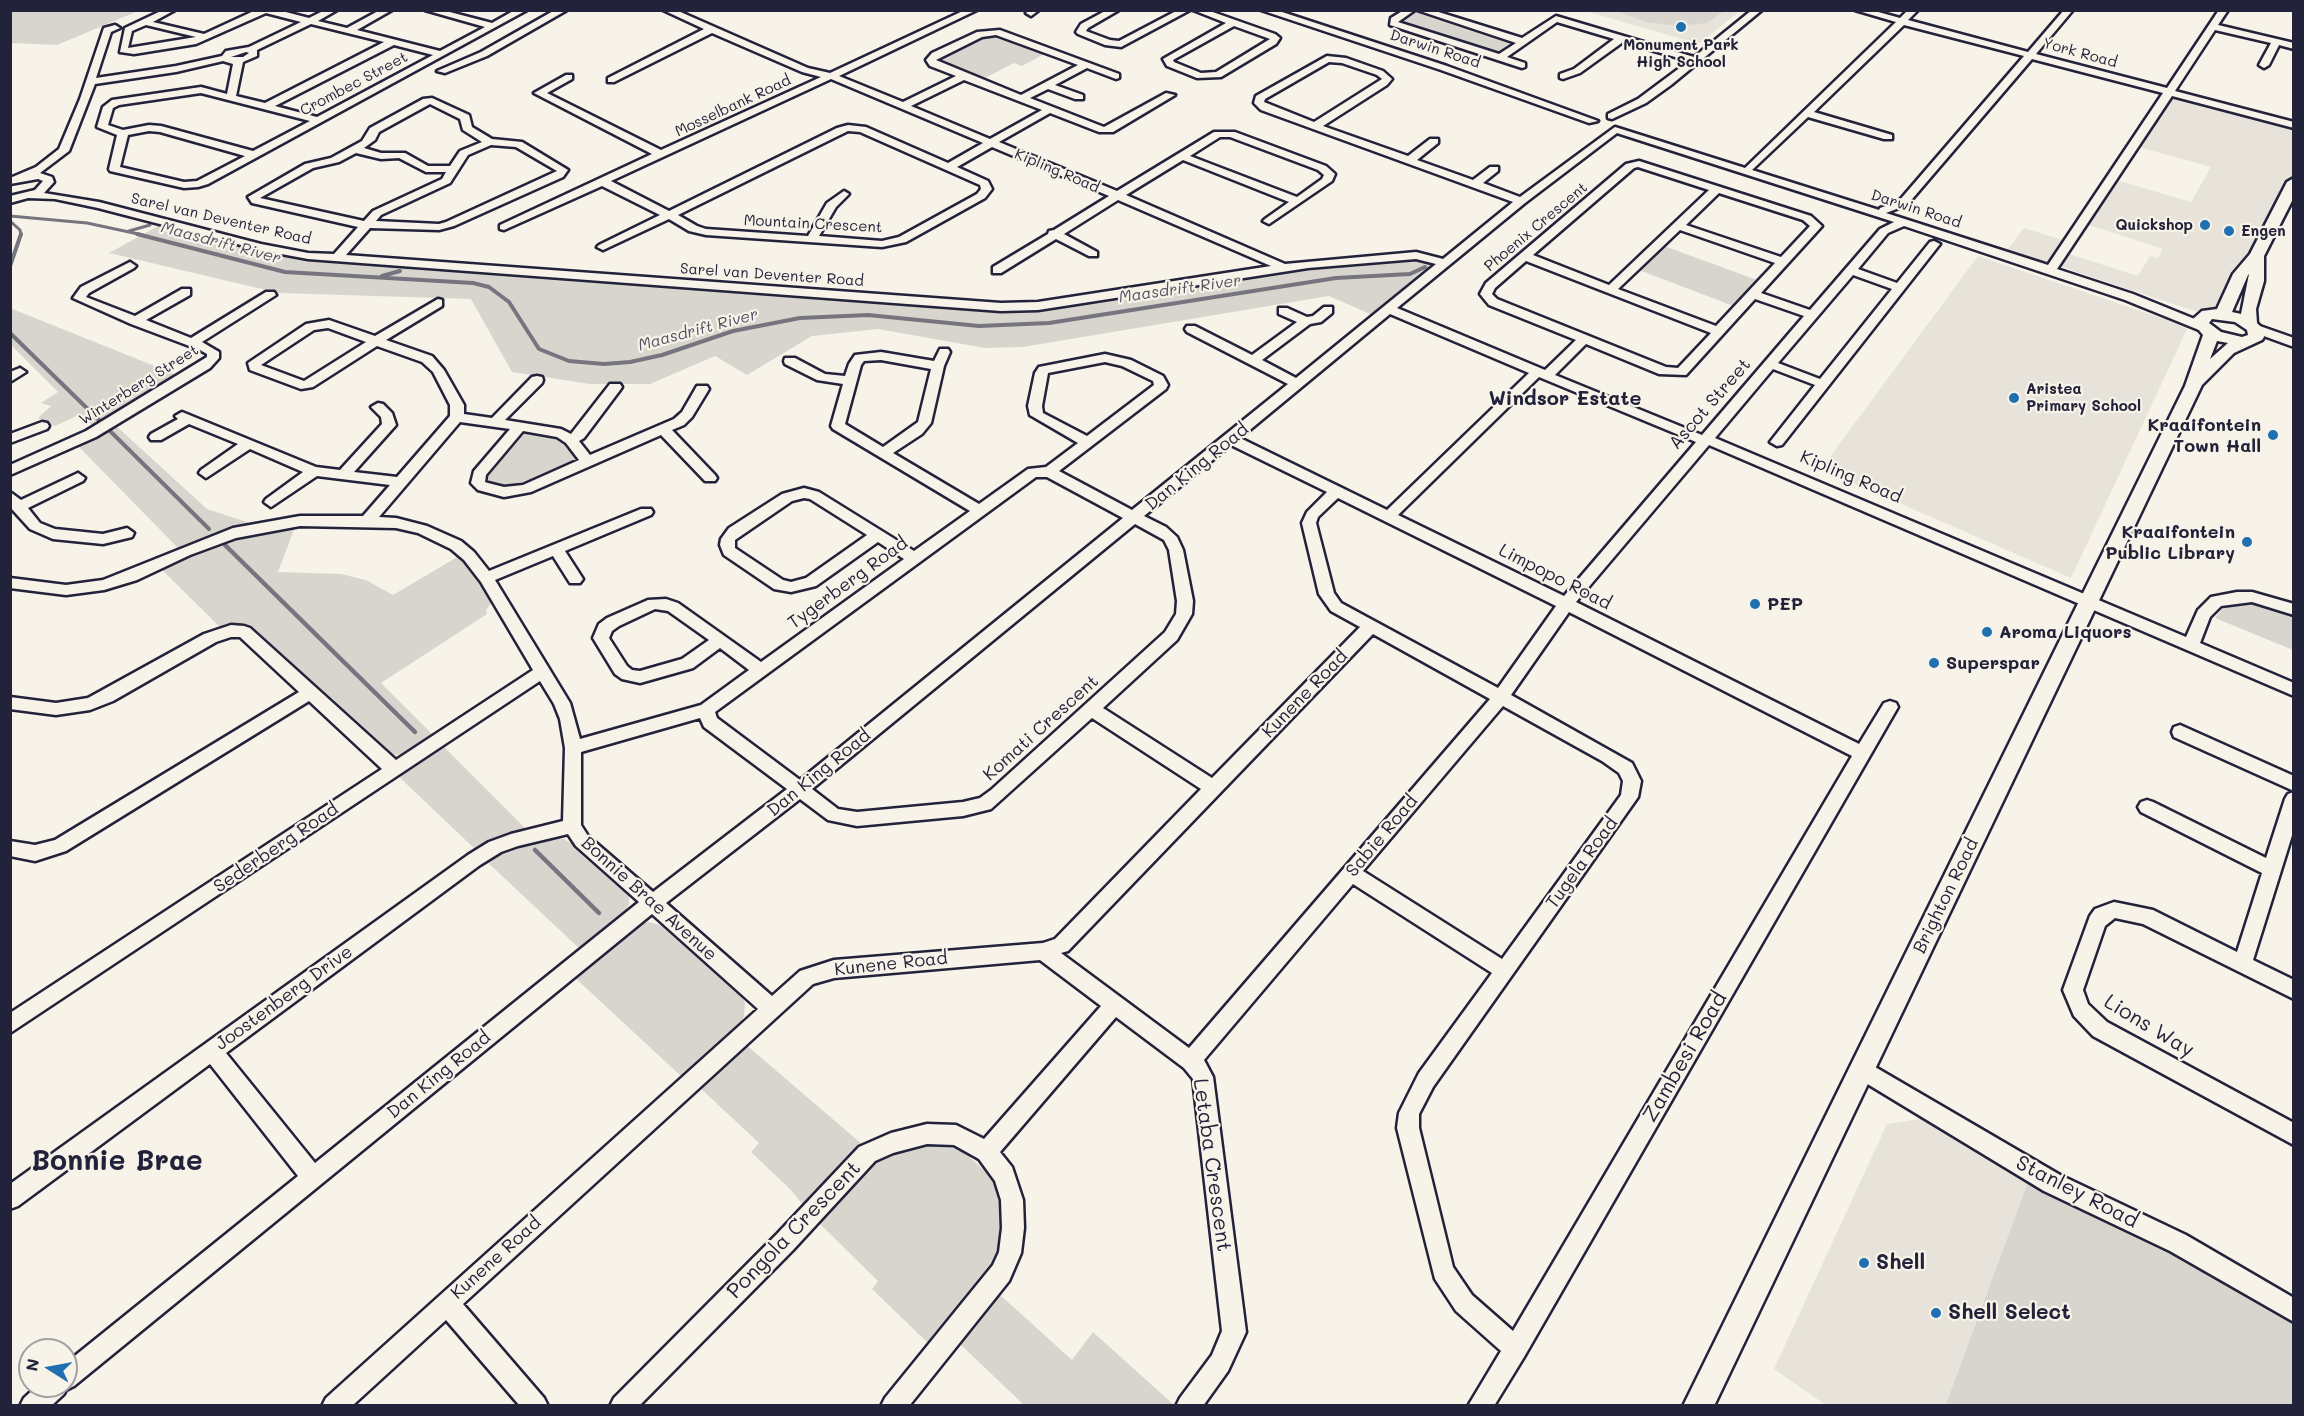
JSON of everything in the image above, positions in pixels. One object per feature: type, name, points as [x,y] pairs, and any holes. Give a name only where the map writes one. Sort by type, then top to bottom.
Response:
[{"type":"main road","name":"Brighton Road","points":[[1698,1406],[1863,1070],[2088,601],[2150,478],[2193,387],[2211,322],[2241,274],[2257,256],[2294,182]]},
{"type":"main road","name":"Brighton Road","points":[[2193,387],[2228,350],[2250,334],[2248,309],[2256,281],[2257,256]]},
{"type":"main road","points":[[2211,322],[2250,334]]},
{"type":"main road","points":[[2211,322],[2227,340],[2250,334]]},
{"type":"street","points":[[171,10],[127,31],[123,50],[134,51],[189,43],[272,11],[442,54]]},
{"type":"street","points":[[95,78],[176,69],[225,58],[233,51],[250,50],[333,10]]},
{"type":"street","points":[[348,31],[388,10]]},
{"type":"street","points":[[429,10],[494,26]]},
{"type":"street","name":"Crombec Street","points":[[123,133],[114,169],[184,185],[198,184],[523,10]]},
{"type":"street","points":[[442,71],[473,60],[563,10]]},
{"type":"street","name":"Kipling Road","points":[[667,10],[805,70],[832,76],[1207,233],[1282,267]]},
{"type":"street","name":"Mosselbank Road","points":[[504,227],[973,10]]},
{"type":"street","points":[[1115,10],[1084,26],[1081,32],[1108,43],[1121,44],[1186,10]]},
{"type":"street","points":[[1197,10],[1275,38],[1274,42],[1211,77],[1200,76],[1168,63],[1170,57],[1233,23]]},
{"type":"street","name":"Darwin Road","points":[[1265,10],[1601,120]]},
{"type":"street","name":"Darwin Road","points":[[1282,10],[1466,69],[1601,120]]},
{"type":"street","points":[[1411,10],[1394,20],[1393,23],[1522,65]]},
{"type":"street","points":[[1421,10],[1524,42]]},
{"type":"street","name":"Dan King Road","points":[[78,1368],[652,903],[800,790],[1521,201],[1620,126],[1642,101],[1758,10]]},
{"type":"street","name":"York Road","points":[[1859,10],[2294,125]]},
{"type":"street","points":[[1750,166],[1914,10]]},
{"type":"street","points":[[1884,231],[1885,213],[1903,203],[2069,10]]},
{"type":"street","points":[[2052,268],[2224,10]]},
{"type":"street","points":[[1500,58],[1556,20],[1695,60]]},
{"type":"street","points":[[144,22],[206,37]]},
{"type":"street","points":[[2214,27],[2294,46]]},
{"type":"street","points":[[611,80],[712,29]]},
{"type":"street","points":[[1116,76],[1002,33],[989,32],[944,51],[931,60],[933,64],[1101,130],[1109,130],[1170,95]]},
{"type":"street","points":[[1563,76],[1577,71],[1622,38]]},
{"type":"street","points":[[267,106],[392,42]]},
{"type":"street","points":[[2264,64],[2276,42]]},
{"type":"street","points":[[225,58],[230,61],[239,60],[254,54],[250,50]]},
{"type":"street","points":[[1316,126],[1387,79],[1343,60],[1327,59],[1260,98],[1259,103],[1265,108],[1521,201]]},
{"type":"street","points":[[231,97],[239,60]]},
{"type":"street","points":[[1022,98],[1086,65]]},
{"type":"street","points":[[903,106],[964,76]]},
{"type":"street","points":[[569,77],[539,93],[662,155]]},
{"type":"street","points":[[15,180],[40,169],[64,151],[95,78]]},
{"type":"street","points":[[10,205],[44,189],[53,168],[74,150],[78,143],[95,78]]},
{"type":"street","points":[[1047,85],[1078,97]]},
{"type":"street","points":[[254,155],[161,129],[149,128],[123,133],[102,127],[108,107],[119,101],[201,90],[318,120]]},
{"type":"street","points":[[337,258],[367,224],[382,210],[446,181],[464,153],[490,142],[518,144],[563,168],[563,171],[446,225],[367,224],[254,199],[258,194],[309,166],[335,160],[355,149],[370,140],[374,130],[428,101],[465,117],[467,128],[490,142]]},
{"type":"street","name":"Dan King Road","points":[[1569,164],[1601,120],[1642,101]]},
{"type":"street","points":[[947,168],[1050,110]]},
{"type":"street","points":[[1807,113],[1888,137]]},
{"type":"street","points":[[1601,120],[1620,126]]},
{"type":"street","points":[[1601,120],[1620,126]]},
{"type":"street","name":"Darwin Road","points":[[1620,126],[2052,268],[2159,309],[2211,322]]},
{"type":"street","name":"Darwin Road","points":[[1620,126],[1750,166],[1885,213]]},
{"type":"street","name":"Mountain Crescent","points":[[604,182],[693,229],[706,232],[882,244],[902,240],[981,196],[987,189],[984,183],[862,129],[848,128],[669,215]]},
{"type":"street","points":[[997,270],[1053,233],[1117,197],[1214,135],[1227,134],[1328,172],[1330,176],[1328,181],[1269,221]]},
{"type":"street","points":[[1410,160],[1434,141]]},
{"type":"street","points":[[355,149],[381,156],[401,155],[426,169],[454,169]]},
{"type":"street","points":[[1182,156],[1297,201]]},
{"type":"street","name":"Phoenix Crescent","points":[[1632,165],[1648,165],[1807,218],[1815,224],[1815,230],[1755,295],[1686,369],[1677,373],[1664,371],[1493,302],[1487,297],[1490,286],[1526,257],[1632,165]]},
{"type":"street","points":[[1475,184],[1494,170]]},
{"type":"street","points":[[15,180],[38,176],[49,180]]},
{"type":"street","name":"Sarel van Deventer Road","points":[[49,180],[63,192],[99,205]]},
{"type":"street","points":[[1611,289],[1718,188]]},
{"type":"street","points":[[812,239],[831,205],[844,194]]},
{"type":"street","name":"Sarel van Deventer Road","points":[[10,200],[55,196],[99,205],[277,251],[337,258],[1011,307],[1038,306],[1282,267],[1416,255],[1445,263]]},
{"type":"street","points":[[1903,203],[1905,219]]},
{"type":"street","points":[[603,247],[669,215]]},
{"type":"street","name":"Ascot Street","points":[[1566,604],[1884,231],[1905,219]]},
{"type":"street","points":[[1679,226],[1784,262]]},
{"type":"street","points":[[1053,233],[1092,254]]},
{"type":"street","points":[[1777,442],[1934,244]]},
{"type":"street","points":[[1526,257],[1720,332]]},
{"type":"street","name":"Winterberg Street","points":[[10,471],[91,434],[211,360],[214,354],[211,351],[79,298],[85,290],[129,266]]},
{"type":"street","points":[[1850,270],[1899,288]]},
{"type":"street","points":[[135,321],[186,292]]},
{"type":"street","points":[[191,343],[270,295]]},
{"type":"street","points":[[1755,295],[1812,315]]},
{"type":"street","points":[[368,521],[457,417],[457,405],[432,362],[376,341],[329,324],[310,327],[260,358],[254,365],[305,385],[376,341],[438,303]]},
{"type":"street","name":"Kipling Road","points":[[1389,309],[1691,437],[1742,452],[2294,690]]},
{"type":"street","points":[[1253,361],[1306,321],[1317,319],[1328,310]]},
{"type":"street","points":[[1283,311],[1306,321]]},
{"type":"street","points":[[1191,329],[1298,384]]},
{"type":"street","points":[[2250,334],[2294,343]]},
{"type":"street","points":[[2250,334],[2294,350]]},
{"type":"street","points":[[1389,516],[1542,374],[1584,339]]},
{"type":"street","points":[[882,454],[917,431],[924,423],[938,366],[944,352]]},
{"type":"street","points":[[938,366],[881,356],[866,356],[855,364],[838,426],[979,510]]},
{"type":"street","name":"Tygerberg Road","points":[[573,748],[706,710],[1029,474],[1049,471],[1157,392],[1161,385],[1158,380],[1126,363],[1112,359],[1044,370],[1041,374],[1035,406],[1037,415],[1088,442]]},
{"type":"street","points":[[790,361],[822,377],[851,381]]},
{"type":"street","points":[[1770,364],[1823,384]]},
{"type":"street","points":[[496,422],[537,380]]},
{"type":"street","points":[[571,440],[579,435],[615,387]]},
{"type":"street","points":[[519,427],[479,474],[478,483],[483,487],[504,492],[525,489],[663,429],[684,417],[702,388]]},
{"type":"street","points":[[343,475],[389,425],[387,416],[378,407]]},
{"type":"street","points":[[156,437],[185,417],[314,471],[401,482]]},
{"type":"street","points":[[457,417],[553,431],[571,440],[588,461]]},
{"type":"street","points":[[10,439],[42,426]]},
{"type":"street","points":[[663,429],[710,478]]},
{"type":"street","name":"Limpopo Road","points":[[1231,439],[1861,753]]},
{"type":"street","points":[[206,473],[248,444]]},
{"type":"street","points":[[271,502],[314,471]]},
{"type":"street","points":[[1049,471],[1135,517]]},
{"type":"street","points":[[78,478],[15,502],[35,526],[52,534],[103,540],[127,533]]},
{"type":"street","name":"Tugela Road","points":[[1337,491],[1312,515],[1310,521],[1322,575],[1332,603],[1342,612],[1618,762],[1626,768],[1632,781],[1629,797],[1426,1080],[1409,1113],[1408,1128],[1443,1271],[1464,1303],[1516,1349]]},
{"type":"street","points":[[877,535],[812,582],[798,587],[779,585],[729,550],[727,545],[728,539],[734,532],[787,497],[799,493],[814,495],[914,558]]},
{"type":"street","points":[[486,578],[646,512]]},
{"type":"street","name":"Komati Crescent","points":[[706,710],[710,722],[828,812],[848,818],[963,809],[985,804],[1171,636],[1184,614],[1185,601],[1173,541],[1161,530],[1135,517]]},
{"type":"street","name":"Bonnie Brae Avenue","points":[[10,583],[54,590],[90,587],[132,576],[184,551],[233,533],[300,521],[396,523],[439,536],[469,555],[486,578],[562,702],[568,719],[573,748],[572,826],[582,841],[771,1008]]},
{"type":"street","points":[[557,549],[575,579]]},
{"type":"street","points":[[2191,646],[2203,614],[2216,601],[2230,597],[2252,597],[2294,610]]},
{"type":"street","points":[[720,640],[687,664],[640,677],[628,675],[621,670],[601,638],[605,628],[613,622],[649,606],[662,603],[673,607],[720,640],[761,670]]},
{"type":"street","name":"Sabie Road","points":[[1191,1061],[1499,699],[1566,604]]},
{"type":"street","name":"Kunene Road","points":[[334,1406],[798,983],[824,970],[1043,951],[1061,945],[1370,627]]},
{"type":"street","points":[[10,703],[56,709],[90,704],[107,697],[210,638],[231,631],[249,634],[394,769]]},
{"type":"street","name":"Sederberg Road","points":[[10,1024],[543,672]]},
{"type":"street","points":[[10,848],[35,853],[60,846],[311,692]]},
{"type":"street","name":"Zambesi Road","points":[[1480,1406],[1516,1349],[1861,753],[1890,708]]},
{"type":"street","points":[[1092,709],[1213,788]]},
{"type":"street","points":[[2180,732],[2294,784]]},
{"type":"street","points":[[2242,965],[2294,799]]},
{"type":"street","points":[[2147,807],[2271,868]]},
{"type":"street","name":"Joostenberg Drive","points":[[10,1198],[485,853],[516,839],[572,826]]},
{"type":"street","points":[[1351,873],[1505,971]]},
{"type":"street","name":"Lions Way","points":[[2294,990],[2146,916],[2114,909],[2102,915],[2075,980],[2074,995],[2081,1010],[2100,1029],[2294,1135]]},
{"type":"street","name":"Letaba Crescent","points":[[1043,951],[1191,1061],[1198,1068],[1204,1085],[1234,1323],[1230,1346],[1188,1406]]},
{"type":"street","points":[[987,1152],[1115,1004]]},
{"type":"street","points":[[211,1050],[313,1177]]},
{"type":"street","name":"Stanley Road","points":[[1863,1070],[2052,1183],[2178,1243],[2294,1311]]},
{"type":"street","name":"Pongola Crescent","points":[[622,1406],[785,1242],[867,1154],[891,1143],[927,1134],[956,1135],[987,1152],[1004,1174],[1012,1200],[1013,1228],[1010,1253],[1001,1273],[893,1406]]},
{"type":"street","points":[[447,1303],[536,1406]]},
{"type":"shaded area","points":[[10,11],[138,11],[57,45],[11,43]]},
{"type":"shaded area","points":[[1419,11],[1517,43],[1497,55],[1396,22],[1412,12]]},
{"type":"shaded area","name":"Monument Park High School","points":[[1585,11],[1740,11],[1699,44]]},
{"type":"shaded area","points":[[1617,11],[1724,11],[1707,23],[1678,26],[1646,22]]},
{"type":"shaded area","points":[[992,33],[1046,53],[1022,66],[1014,63],[981,80],[936,60]]},
{"type":"shaded area","points":[[2170,92],[2293,125],[2293,180],[2223,314],[2208,314],[2185,308],[2008,249],[2024,228],[2069,242],[2063,252],[2138,276],[2150,256],[2158,258],[2163,249],[2083,223],[2113,179],[2191,202],[2211,167],[2135,146]]},
{"type":"shaded area","points":[[160,225],[270,253],[301,258],[1010,311],[1040,309],[1298,268],[1414,259],[1429,261],[1433,265],[1389,301],[1391,302],[1375,316],[1329,296],[1023,347],[985,348],[878,329],[812,336],[747,375],[715,356],[650,384],[590,384],[512,372],[471,299],[279,293],[109,253]]},
{"type":"shaded area","points":[[1664,246],[1760,281],[1736,307],[1639,270]]},
{"type":"shaded area","name":"Aristea Primary School","points":[[1978,256],[2188,327],[2071,578],[1821,469]]},
{"type":"shaded area","points":[[10,308],[182,377],[96,429],[81,414],[55,426],[38,418],[51,406],[41,403],[58,392],[11,345]]},
{"type":"shaded area","points":[[114,424],[207,509],[253,524],[214,535],[179,549],[77,445]]},
{"type":"shaded area","points":[[527,432],[564,440],[578,457],[577,461],[522,488],[510,489],[486,483],[484,477],[521,433]]},
{"type":"shaded area","points":[[295,527],[278,572],[341,574],[366,580],[393,595],[459,556],[493,601],[486,610],[487,614],[381,683],[434,736],[413,750],[396,755],[386,752],[256,631],[247,628],[222,629],[160,568],[227,539]]},
{"type":"shaded area","points":[[2240,603],[2261,605],[2293,615],[2293,650],[2215,618],[2222,609]]},
{"type":"shaded area","points":[[440,743],[529,832],[477,851],[395,773]]},
{"type":"shaded area","points":[[551,838],[564,839],[574,845],[629,896],[629,904],[625,913],[581,950],[484,859],[502,849]]},
{"type":"shaded area","points":[[648,922],[664,926],[742,997],[745,1003],[744,1016],[739,1026],[682,1077],[573,976],[635,926]]},
{"type":"shaded area","points":[[744,1043],[863,1145],[804,1206],[790,1189],[751,1152],[759,1143],[698,1086]]},
{"type":"shaded area","points":[[1927,1118],[2029,1179],[1945,1405],[1826,1405],[1774,1369],[1887,1124]]},
{"type":"shaded area","points":[[915,1145],[940,1145],[965,1153],[986,1172],[1001,1196],[1003,1241],[999,1256],[992,1270],[929,1344],[872,1289],[878,1281],[817,1221],[884,1155]]},
{"type":"shaded area","points":[[2029,1179],[2225,1279],[2293,1320],[2293,1405],[1945,1406]]},
{"type":"shaded area","points":[[1000,1295],[1072,1360],[1093,1332],[1174,1405],[1024,1405],[959,1343]]},
{"type":"waterway","name":"Maasdrift River","points":[[10,216],[87,223],[143,235]]},
{"type":"waterway","points":[[10,221],[20,230],[21,234]]},
{"type":"waterway","points":[[129,231],[150,225]]},
{"type":"waterway","points":[[10,266],[21,234]]},
{"type":"waterway","name":"Maasdrift River","points":[[137,234],[285,272],[473,283],[489,287],[509,302],[539,349],[569,361],[604,364],[630,362],[662,355],[733,331],[800,318],[868,315],[979,326],[1049,323],[1336,278],[1410,274],[1425,267]]},
{"type":"waterway","points":[[382,276],[400,271]]},
{"type":"waterway","points":[[10,333],[99,420]]},
{"type":"waterway","points":[[109,430],[209,529]]},
{"type":"waterway","points":[[225,545],[415,732]]},
{"type":"waterway","points":[[535,850],[599,913]]},
{"type":"place","name":"Monument Park High School","points":[[1681,27]]},
{"type":"place","name":"Quickshop","points":[[2205,225]]},
{"type":"place","name":"Engen","points":[[2229,231]]},
{"type":"place","name":"Aristea Primary School","points":[[2014,398]]},
{"type":"place","name":"Kraaifontein Town Hall","points":[[2273,435]]},
{"type":"place","name":"Kraaifontein Public Library","points":[[2247,542]]},
{"type":"place","name":"PEP","points":[[1755,604]]},
{"type":"place","name":"Aroma Liquors","points":[[1987,632]]},
{"type":"place","name":"Superspar","points":[[1934,663]]},
{"type":"place","name":"Shell","points":[[1864,1263]]},
{"type":"place","name":"Shell Select","points":[[1936,1313]]},
{"type":"district","name":"Windsor Estate","points":[[1565,399]]},
{"type":"district","name":"Bonnie Brae","points":[[117,1161]]}]
